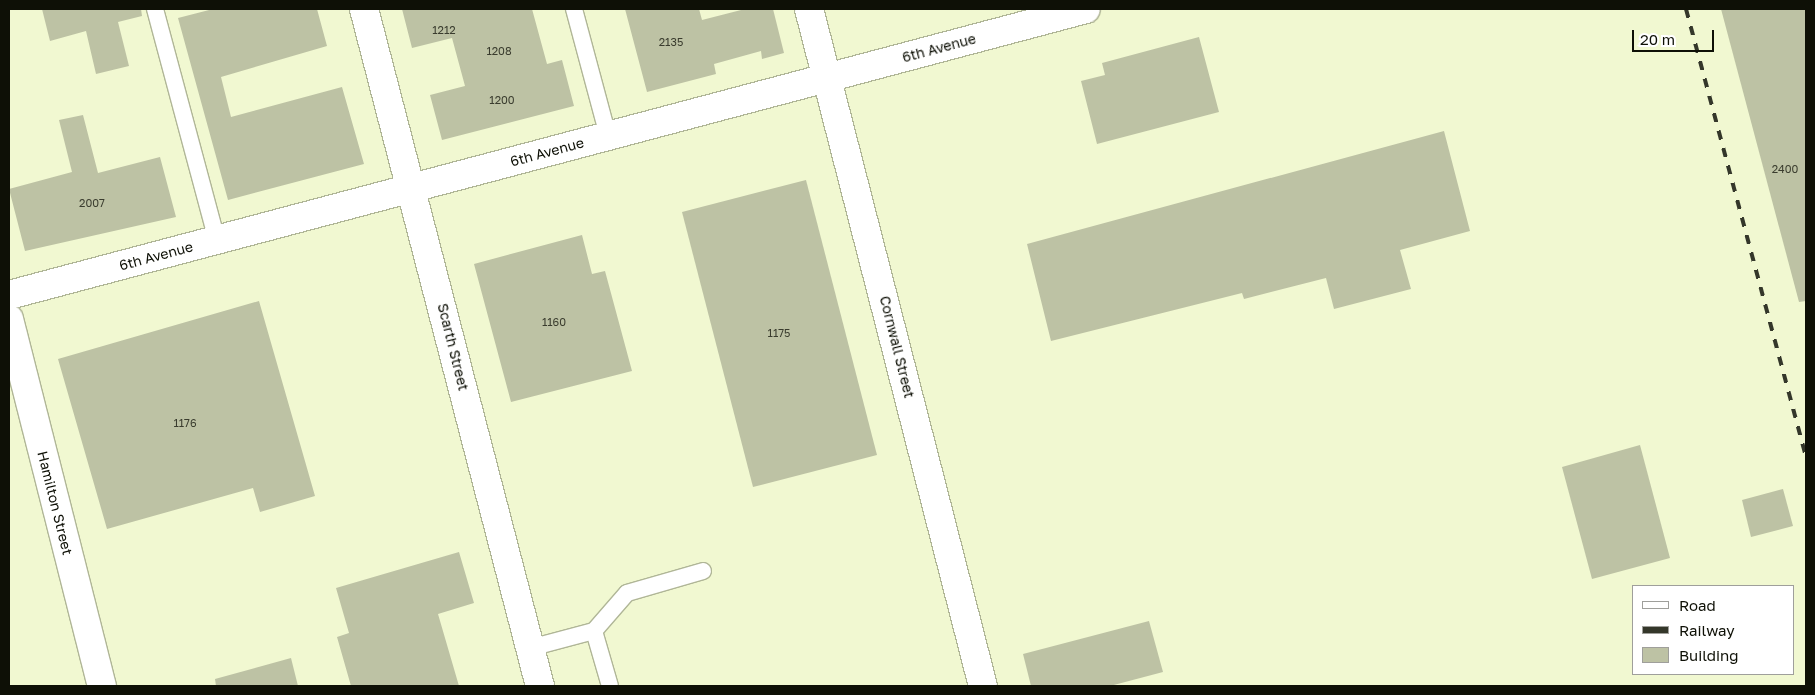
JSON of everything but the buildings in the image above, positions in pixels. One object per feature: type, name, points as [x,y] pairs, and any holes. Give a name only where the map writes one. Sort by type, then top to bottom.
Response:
[{"type":"street","name":"Scarth Street","points":[[364,9],[540,686]]},
{"type":"street","name":"Cornwall Street","points":[[809,9],[983,686]]},
{"type":"street","name":"6th Avenue","points":[[9,295],[828,78],[1031,16],[1086,9]]},
{"type":"street","name":"Hamilton Street","points":[[9,319],[102,686]]},
{"type":"lane","points":[[154,9],[217,240]]},
{"type":"lane","points":[[574,9],[608,136]]},
{"type":"lane","points":[[530,648],[594,631],[627,593],[703,571]]},
{"type":"lane","points":[[594,631],[610,686]]},
{"type":"shaded area","points":[[9,9],[1806,9],[1806,686],[9,686]]},
{"type":"railway","points":[[1686,9],[1806,457]]}]
